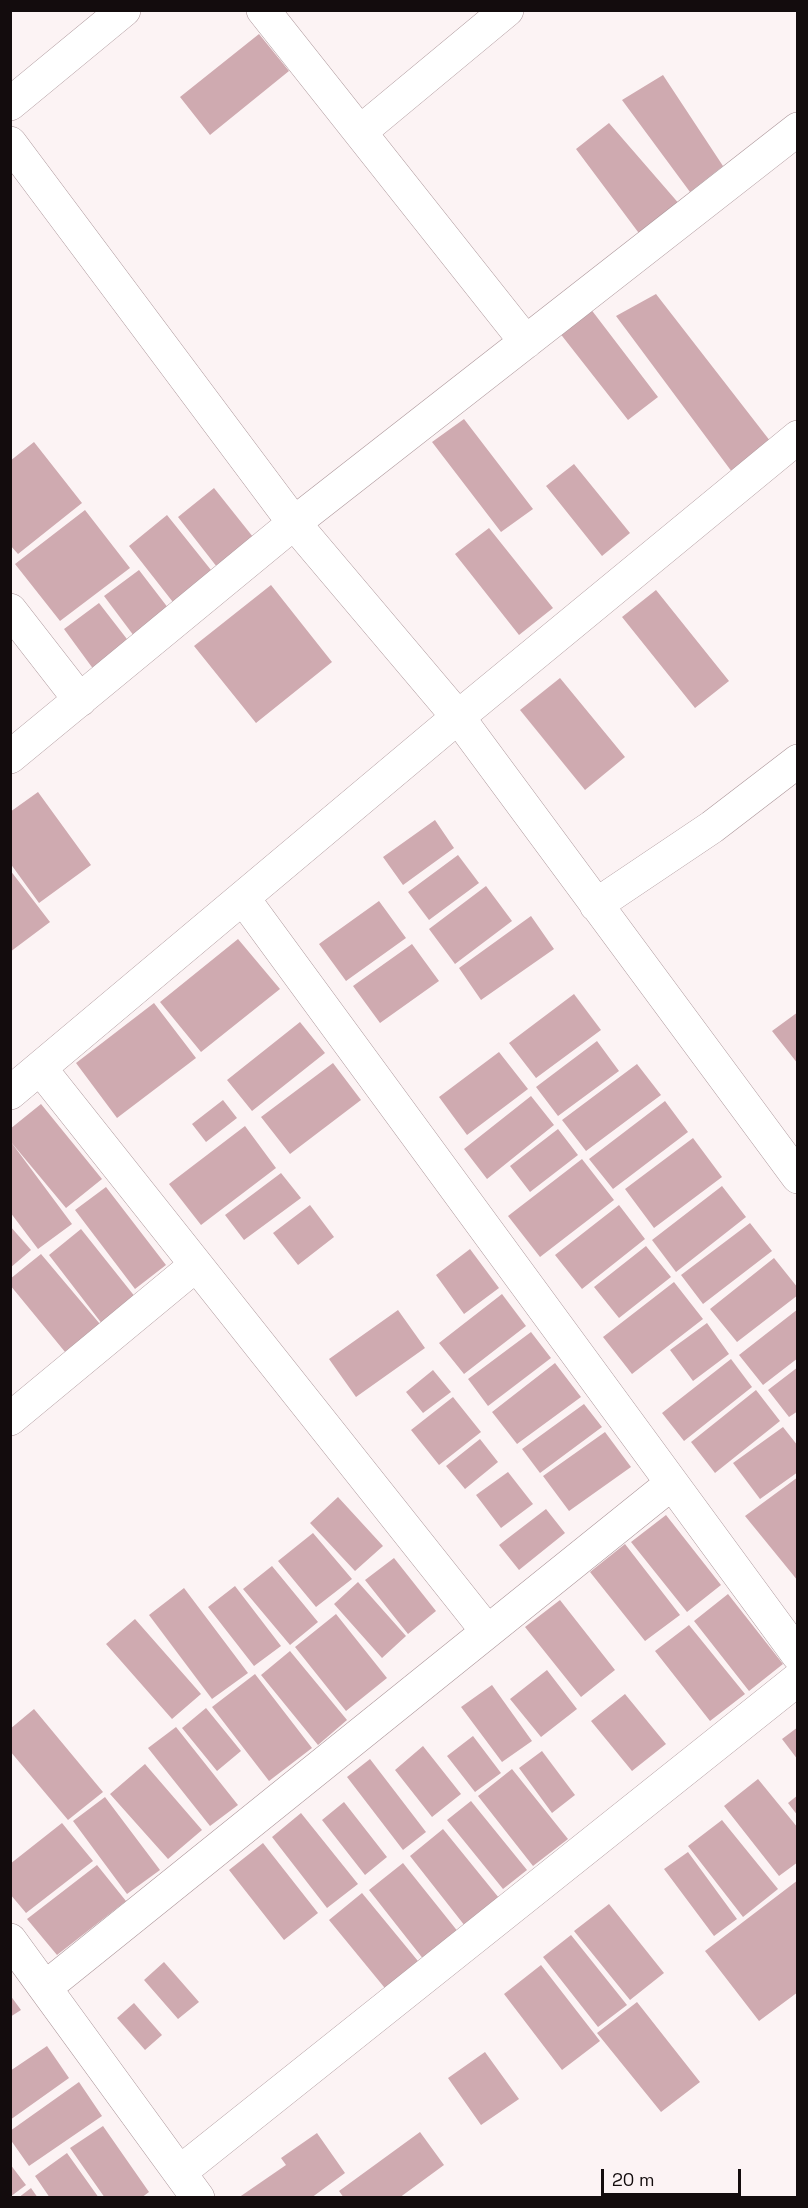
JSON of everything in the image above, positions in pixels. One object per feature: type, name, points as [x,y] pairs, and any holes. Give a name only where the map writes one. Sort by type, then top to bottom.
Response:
[{"type":"street","points":[[10,104],[124,10]]},
{"type":"street","points":[[263,10],[526,342]]},
{"type":"street","points":[[360,132],[507,10]]},
{"type":"street","points":[[10,757],[294,523],[798,129]]},
{"type":"street","points":[[10,143],[294,523],[458,717],[798,1177]]},
{"type":"street","points":[[10,1093],[458,717],[798,437]]},
{"type":"street","points":[[10,610],[80,700]]},
{"type":"street","points":[[596,905],[712,827],[798,761]]},
{"type":"street","points":[[243,898],[798,1655]]},
{"type":"street","points":[[40,1068],[487,1631]]},
{"type":"street","points":[[10,1419],[196,1264]]},
{"type":"street","points":[[46,1987],[671,1484]]},
{"type":"street","points":[[10,1940],[189,2185],[798,1679]]},
{"type":"building","points":[[259,34],[289,71],[210,135],[180,97]]},
{"type":"building","points":[[663,75],[723,166],[690,192],[622,100]]},
{"type":"building","points":[[609,123],[681,206],[641,236],[576,149]]},
{"type":"building","points":[[656,294],[774,446],[735,476],[616,316]]},
{"type":"building","points":[[590,308],[658,397],[628,420],[559,332]]},
{"type":"building","points":[[464,419],[533,509],[501,532],[432,442]]},
{"type":"building","points":[[34,442],[82,503],[18,554],[10,545],[10,461]]},
{"type":"building","points":[[574,464],[630,533],[602,556],[546,486]]},
{"type":"building","points":[[214,488],[261,547],[224,576],[178,517]]},
{"type":"building","points":[[85,510],[130,568],[60,621],[15,564]]},
{"type":"building","points":[[167,515],[215,575],[176,606],[129,546]]},
{"type":"building","points":[[489,528],[553,608],[519,635],[455,554]]},
{"type":"building","points":[[139,570],[172,613],[137,640],[104,596]]},
{"type":"building","points":[[271,585],[332,662],[256,723],[194,646]]},
{"type":"building","points":[[656,590],[729,681],[695,708],[622,617]]},
{"type":"building","points":[[99,603],[130,643],[94,670],[64,629]]},
{"type":"building","points":[[560,678],[625,757],[585,790],[520,710]]},
{"type":"building","points":[[38,792],[91,865],[39,903],[10,863],[10,812]]},
{"type":"building","points":[[435,820],[454,848],[403,885],[383,857]]},
{"type":"building","points":[[458,855],[479,883],[429,920],[408,892]]},
{"type":"building","points":[[10,870],[50,922],[10,952]]},
{"type":"building","points":[[486,886],[512,921],[455,964],[429,929]]},
{"type":"building","points":[[379,901],[406,938],[346,981],[319,944]]},
{"type":"building","points":[[531,916],[554,949],[481,1000],[459,968]]},
{"type":"building","points":[[238,939],[280,989],[201,1052],[160,1002]]},
{"type":"building","points":[[412,944],[439,981],[380,1023],[353,986]]},
{"type":"building","points":[[574,994],[601,1030],[536,1078],[509,1043]]},
{"type":"building","points":[[154,1003],[196,1058],[117,1118],[76,1063]]},
{"type":"building","points":[[798,1012],[798,1064],[772,1031]]},
{"type":"building","points":[[300,1022],[325,1053],[252,1111],[227,1080]]},
{"type":"building","points":[[597,1041],[619,1071],[558,1116],[536,1087]]},
{"type":"building","points":[[499,1052],[528,1089],[467,1135],[439,1097]]},
{"type":"building","points":[[333,1063],[361,1100],[290,1154],[261,1117]]},
{"type":"building","points":[[637,1064],[661,1095],[586,1151],[562,1120]]},
{"type":"building","points":[[531,1096],[554,1125],[487,1179],[464,1149]]},
{"type":"building","points":[[223,1100],[237,1118],[206,1142],[192,1124]]},
{"type":"building","points":[[665,1101],[688,1132],[613,1189],[589,1159]]},
{"type":"building","points":[[41,1104],[102,1179],[66,1208],[11,1142],[72,1224],[38,1249],[10,1212],[10,1129]]},
{"type":"building","points":[[245,1126],[276,1168],[201,1225],[169,1184]]},
{"type":"building","points":[[558,1129],[578,1155],[530,1192],[510,1166]]},
{"type":"building","points":[[693,1138],[722,1177],[654,1228],[625,1189]]},
{"type":"building","points":[[582,1159],[614,1200],[540,1257],[508,1216]]},
{"type":"building","points":[[281,1173],[301,1198],[244,1240],[225,1215]]},
{"type":"building","points":[[722,1186],[746,1217],[676,1272],[652,1240]]},
{"type":"building","points":[[106,1187],[166,1265],[135,1289],[75,1210]]},
{"type":"building","points":[[310,1205],[334,1237],[298,1265],[273,1233]]},
{"type":"building","points":[[619,1205],[645,1239],[582,1289],[555,1255]]},
{"type":"building","points":[[750,1223],[772,1251],[703,1304],[681,1275]]},
{"type":"building","points":[[10,1226],[31,1250],[10,1268]]},
{"type":"building","points":[[81,1229],[140,1303],[106,1329],[49,1255]]},
{"type":"building","points":[[646,1246],[671,1277],[619,1318],[594,1287]]},
{"type":"building","points":[[470,1249],[499,1288],[464,1314],[436,1275]]},
{"type":"building","points":[[41,1254],[105,1330],[70,1358],[10,1285],[10,1279]]},
{"type":"building","points":[[774,1258],[798,1288],[798,1295],[737,1342],[710,1309]]},
{"type":"building","points":[[674,1282],[703,1319],[632,1374],[603,1337]]},
{"type":"building","points":[[502,1294],[526,1326],[464,1374],[439,1343]]},
{"type":"building","points":[[798,1309],[798,1358],[763,1385],[739,1355]]},
{"type":"building","points":[[398,1310],[425,1348],[356,1397],[329,1359]]},
{"type":"building","points":[[707,1323],[729,1354],[693,1381],[670,1350]]},
{"type":"building","points":[[531,1332],[551,1358],[488,1406],[468,1379]]},
{"type":"building","points":[[731,1359],[752,1387],[684,1441],[662,1413]]},
{"type":"building","points":[[555,1363],[581,1397],[517,1444],[492,1412]]},
{"type":"building","points":[[798,1367],[798,1411],[789,1417],[768,1390]]},
{"type":"building","points":[[433,1370],[451,1392],[423,1413],[406,1392]]},
{"type":"building","points":[[756,1390],[780,1421],[715,1473],[691,1442]]},
{"type":"building","points":[[453,1397],[481,1432],[439,1465],[411,1430]]},
{"type":"building","points":[[584,1404],[602,1427],[540,1473],[522,1449]]},
{"type":"building","points":[[783,1427],[798,1446],[798,1472],[760,1499],[733,1463]]},
{"type":"building","points":[[605,1432],[631,1467],[569,1511],[543,1476]]},
{"type":"building","points":[[480,1439],[498,1462],[465,1489],[446,1466]]},
{"type":"building","points":[[508,1472],[533,1504],[501,1528],[476,1495]]},
{"type":"building","points":[[798,1477],[798,1581],[745,1516]]},
{"type":"building","points":[[338,1497],[383,1546],[355,1571],[310,1523]]},
{"type":"building","points":[[546,1509],[565,1533],[519,1570],[499,1545]]},
{"type":"building","points":[[666,1515],[721,1585],[687,1612],[631,1542]]},
{"type":"building","points":[[313,1533],[352,1579],[316,1607],[278,1561]]},
{"type":"building","points":[[625,1544],[680,1615],[645,1641],[590,1572]]},
{"type":"building","points":[[394,1558],[436,1611],[408,1634],[365,1580]]},
{"type":"building","points":[[272,1566],[318,1622],[290,1645],[243,1589]]},
{"type":"building","points":[[358,1582],[406,1636],[382,1658],[334,1604]]},
{"type":"building","points":[[235,1586],[281,1646],[254,1666],[208,1607]]},
{"type":"building","points":[[184,1588],[248,1673],[212,1699],[149,1615]]},
{"type":"building","points":[[728,1594],[783,1664],[749,1691],[694,1621]]},
{"type":"building","points":[[560,1600],[615,1670],[581,1697],[525,1627]]},
{"type":"building","points":[[336,1614],[387,1678],[346,1711],[295,1647]]},
{"type":"building","points":[[135,1619],[201,1694],[172,1719],[106,1644]]},
{"type":"building","points":[[689,1625],[745,1694],[710,1721],[655,1651]]},
{"type":"building","points":[[290,1651],[347,1720],[318,1745],[261,1675]]},
{"type":"building","points":[[547,1670],[577,1709],[541,1737],[510,1699]]},
{"type":"building","points":[[255,1674],[312,1748],[269,1781],[212,1707]]},
{"type":"building","points":[[492,1685],[532,1741],[502,1762],[461,1707]]},
{"type":"building","points":[[625,1694],[666,1744],[632,1771],[591,1721]]},
{"type":"building","points":[[206,1708],[241,1751],[217,1771],[182,1728]]},
{"type":"building","points":[[34,1709],[103,1792],[68,1820],[10,1751],[10,1729]]},
{"type":"building","points":[[176,1727],[238,1805],[210,1826],[148,1748]]},
{"type":"building","points":[[798,1727],[798,1760],[782,1739]]},
{"type":"building","points":[[473,1736],[501,1773],[475,1792],[447,1756]]},
{"type":"building","points":[[423,1746],[461,1794],[432,1817],[395,1770]]},
{"type":"building","points":[[542,1751],[575,1795],[552,1813],[519,1768]]},
{"type":"building","points":[[370,1759],[426,1832],[403,1850],[347,1777]]},
{"type":"building","points":[[145,1764],[202,1830],[168,1859],[110,1794]]},
{"type":"building","points":[[512,1769],[568,1839],[533,1866],[478,1796]]},
{"type":"building","points":[[758,1779],[798,1828],[798,1862],[779,1876],[724,1806]]},
{"type":"building","points":[[798,1795],[798,1816],[788,1803]]},
{"type":"building","points":[[105,1797],[160,1870],[127,1894],[73,1821]]},
{"type":"building","points":[[471,1801],[527,1870],[503,1889],[447,1820]]},
{"type":"building","points":[[344,1802],[387,1857],[365,1875],[322,1820]]},
{"type":"building","points":[[301,1813],[358,1884],[327,1908],[272,1837]]},
{"type":"building","points":[[722,1820],[778,1889],[743,1917],[688,1846]]},
{"type":"building","points":[[62,1823],[93,1861],[26,1913],[10,1894],[10,1864]]},
{"type":"building","points":[[443,1829],[499,1898],[465,1926],[410,1856]]},
{"type":"building","points":[[263,1843],[318,1913],[284,1940],[229,1870]]},
{"type":"building","points":[[688,1852],[737,1919],[714,1936],[664,1869]]},
{"type":"building","points":[[403,1863],[459,1933],[424,1960],[369,1890]]},
{"type":"building","points":[[97,1865],[126,1901],[57,1955],[27,1919]]},
{"type":"building","points":[[798,1880],[798,1992],[759,2021],[705,1951]]},
{"type":"building","points":[[362,1893],[427,1972],[393,1998],[329,1920]]},
{"type":"building","points":[[609,1904],[664,1973],[630,2000],[574,1931]]},
{"type":"building","points":[[571,1935],[627,2005],[598,2027],[543,1957]]},
{"type":"building","points":[[164,1962],[199,2002],[178,2019],[144,1980]]},
{"type":"building","points":[[541,1965],[600,2041],[562,2070],[504,1994]]},
{"type":"building","points":[[10,1995],[21,2010],[10,2017]]},
{"type":"building","points":[[637,2002],[700,2082],[661,2112],[597,2033]]},
{"type":"building","points":[[134,2003],[162,2035],[145,2050],[117,2018]]},
{"type":"building","points":[[47,2046],[69,2078],[10,2120],[10,2071]]},
{"type":"building","points":[[485,2052],[519,2099],[481,2125],[448,2078]]},
{"type":"building","points":[[79,2082],[102,2116],[29,2166],[10,2139],[10,2131]]},
{"type":"building","points":[[103,2126],[149,2192],[141,2198],[105,2198],[70,2148]]},
{"type":"building","points":[[420,2132],[444,2165],[399,2198],[344,2198],[339,2191]]},
{"type":"building","points":[[317,2133],[345,2173],[311,2198],[238,2198],[286,2165],[281,2158]]},
{"type":"building","points":[[67,2153],[99,2198],[50,2198],[35,2176]]},
{"type":"building","points":[[10,2164],[26,2185],[10,2197]]},
{"type":"building","points":[[31,2188],[38,2198],[18,2198]]}]
